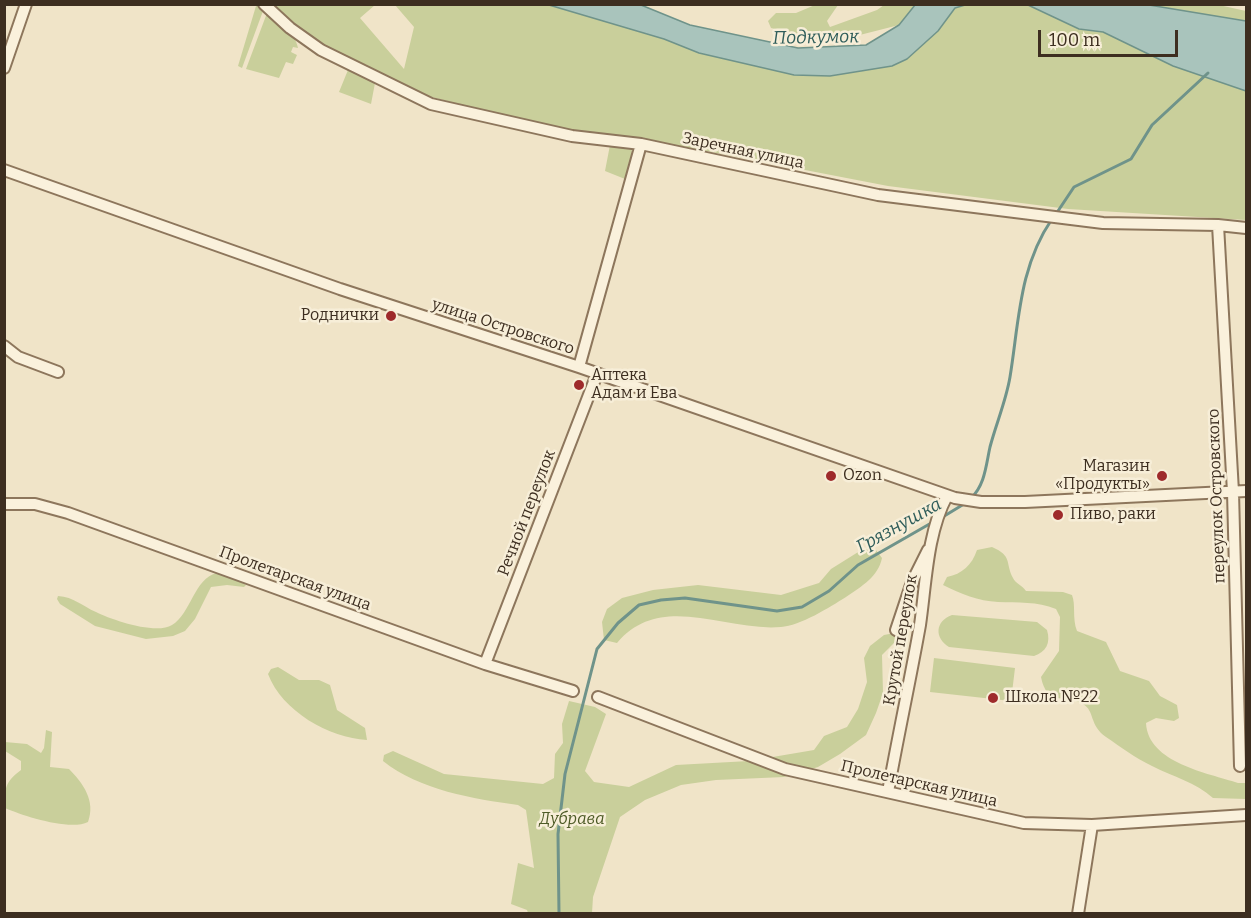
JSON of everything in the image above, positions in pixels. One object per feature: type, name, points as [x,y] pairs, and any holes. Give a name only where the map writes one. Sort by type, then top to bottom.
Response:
[{"type":"street","points":[[4,68],[26,4]]},
{"type":"street","name":"Заречная улица","points":[[264,4],[290,28],[321,50],[431,104],[572,136],[642,144],[878,195],[1103,223],[1218,225],[1246,228]]},
{"type":"street","points":[[579,367],[642,144]]},
{"type":"street","name":"улица Островского","points":[[4,170],[340,289],[579,367],[951,497],[981,502],[1131,498],[1246,491]]},
{"type":"street","name":"переулок Островского","points":[[1218,225],[1233,492],[1240,766]]},
{"type":"street","points":[[4,346],[18,357],[58,372]]},
{"type":"street","name":"Речной переулок","points":[[485,664],[597,374]]},
{"type":"street","name":"Крутой переулок","points":[[888,792],[916,648],[933,539],[940,510],[951,497]]},
{"type":"street","name":"Пролетарская улица","points":[[4,504],[35,504],[68,513],[485,664],[573,691]]},
{"type":"street","points":[[896,630],[912,582],[933,539]]},
{"type":"street","name":"Пролетарская улица","points":[[598,697],[785,769],[1024,823],[1092,825],[1246,815]]},
{"type":"street","points":[[1078,914],[1092,825]]},
{"type":"green space","points":[[549,4],[664,39],[699,53],[794,75],[830,76],[892,66],[907,59],[938,31],[955,8],[965,4],[1028,5],[1079,29],[1103,32],[1173,66],[1246,91],[1246,220],[1068,209],[888,186],[634,137],[572,130],[529,122],[412,92],[367,65],[334,53],[298,32],[272,5],[375,5],[360,18],[404,69],[414,27],[395,5]]},
{"type":"green space","points":[[253,5],[261,5],[263,11],[242,68],[238,66],[256,6]]},
{"type":"green space","points":[[815,5],[838,5],[827,21],[830,27],[877,10],[884,5],[915,5],[899,25],[844,39],[818,39],[771,28],[768,21],[776,13],[796,13]]},
{"type":"green space","points":[[1149,5],[1219,5],[1246,11],[1246,21]]},
{"type":"green space","points":[[267,13],[294,37],[298,48],[293,47],[291,52],[297,55],[293,64],[286,62],[279,78],[246,69]]},
{"type":"green space","points":[[348,70],[375,83],[371,104],[339,92]]},
{"type":"green space","points":[[610,145],[632,149],[628,177],[625,179],[605,171]]},
{"type":"green space","points":[[992,547],[1006,557],[1014,580],[1026,591],[1063,592],[1072,595],[1077,631],[1106,642],[1120,671],[1149,681],[1160,696],[1177,705],[1179,718],[1174,721],[1156,718],[1146,723],[1149,737],[1157,748],[1168,757],[1196,770],[1238,783],[1246,783],[1246,799],[1213,798],[1192,784],[1146,763],[1106,737],[1097,728],[1089,710],[1083,704],[1057,698],[1047,692],[1041,677],[1059,651],[1060,617],[1056,609],[1035,604],[984,600],[943,585],[947,577],[966,568],[977,550]]},
{"type":"green space","points":[[863,549],[875,549],[882,558],[873,576],[846,597],[815,615],[789,626],[760,627],[673,616],[653,619],[634,628],[617,643],[604,640],[602,622],[607,609],[622,598],[653,590],[698,585],[781,595],[819,583],[831,569]]},
{"type":"green space","points":[[217,573],[233,577],[246,585],[244,587],[227,585],[211,587],[195,619],[185,631],[173,636],[146,639],[95,626],[60,604],[57,599],[58,596],[69,598],[103,615],[134,625],[165,628],[172,625],[184,613],[203,582],[209,576]]},
{"type":"green space","points":[[952,615],[1037,622],[1047,630],[1048,643],[1042,652],[1034,656],[949,647],[941,639],[938,630],[942,621]]},
{"type":"green space","name":"Дубрава","points":[[900,632],[901,636],[882,655],[883,693],[866,735],[818,767],[784,777],[716,780],[681,785],[645,800],[620,817],[593,897],[592,913],[528,913],[527,910],[511,904],[518,863],[534,868],[526,810],[518,805],[483,800],[430,786],[397,771],[383,761],[384,755],[393,751],[444,774],[543,784],[554,778],[555,754],[563,743],[562,724],[569,701],[595,707],[606,714],[585,771],[594,782],[629,787],[676,765],[749,761],[814,750],[824,736],[847,727],[858,709],[867,682],[864,658],[870,646],[884,635]]},
{"type":"green space","points":[[934,658],[1015,668],[1011,701],[930,692]]},
{"type":"green space","points":[[278,667],[299,680],[319,680],[330,685],[337,710],[365,728],[367,740],[337,734],[295,711],[284,700],[268,674],[271,669]]},
{"type":"green space","points":[[46,730],[52,732],[50,767],[69,769],[79,780],[89,800],[88,822],[59,824],[5,808],[7,786],[21,770],[21,761],[5,751],[5,742],[27,744],[41,753],[44,748]]},
{"type":"water","name":"Подкумок","points":[[549,5],[641,5],[690,25],[798,48],[866,45],[899,25],[915,5],[965,5],[955,8],[938,31],[907,59],[892,66],[830,76],[794,75],[699,53],[664,39]]},
{"type":"water","points":[[1028,5],[1149,5],[1246,21],[1246,91],[1173,66],[1103,32],[1079,29]]},
{"type":"waterway","name":"Грязнушка","points":[[1056,214],[1074,187],[1131,159],[1152,125],[1208,73]]},
{"type":"waterway","name":"Грязнушка","points":[[971,498],[982,481],[1006,395],[1027,276],[1041,237],[1052,219]]},
{"type":"waterway","name":"Грязнушка","points":[[941,518],[964,504]]},
{"type":"waterway","name":"Грязнушка","points":[[559,914],[558,834],[565,774],[597,649],[618,623],[639,605],[661,600],[685,598],[777,611],[802,607],[829,591],[858,565],[933,522]]},
{"type":"place","name":"Роднички","points":[[391,316]]},
{"type":"place","name":"Аптека Адам и Ева","points":[[579,385]]},
{"type":"place","name":"Ozon","points":[[831,476]]},
{"type":"place","name":"Магазин «Продукты»","points":[[1162,476]]},
{"type":"place","name":"Пиво, раки","points":[[1058,515]]},
{"type":"place","name":"Школа №22","points":[[993,698]]}]
